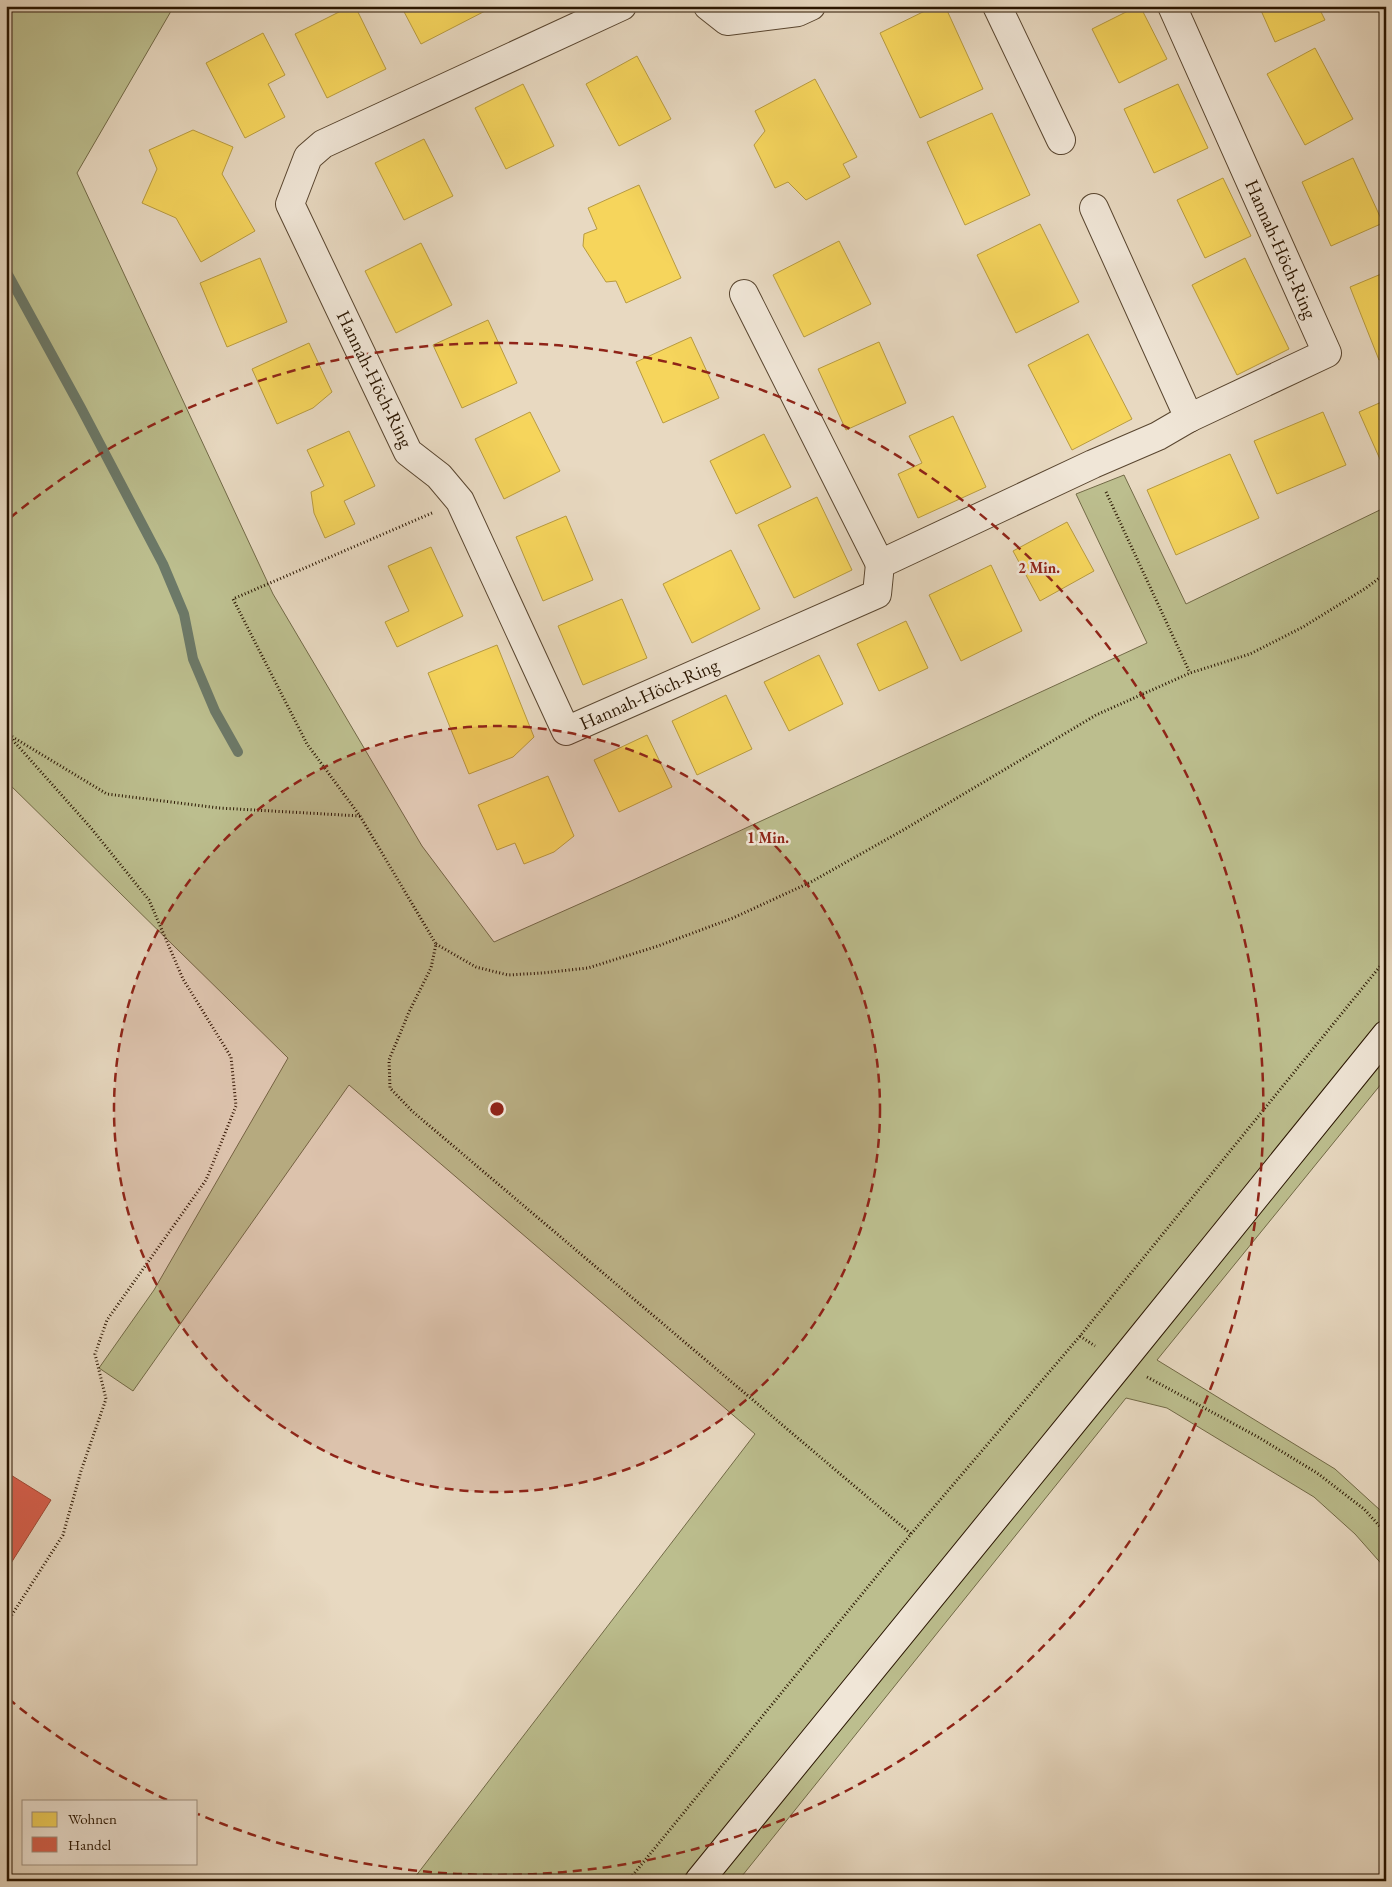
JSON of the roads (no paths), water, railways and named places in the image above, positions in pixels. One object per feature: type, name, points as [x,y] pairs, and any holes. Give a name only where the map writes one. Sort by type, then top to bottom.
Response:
[{"type":"street","name":"Hannah-Höch-Ring","points":[[622,6],[323,144],[308,157],[290,204],[408,452],[439,476],[460,501],[566,731],[877,594],[880,564],[1092,464],[1158,436],[1189,418],[1327,353],[1172,6]]},
{"type":"street","points":[[708,6],[727,22],[798,12],[812,6]]},
{"type":"street","points":[[997,6],[1061,140]]},
{"type":"street","points":[[1094,208],[1189,418]]},
{"type":"street","points":[[744,294],[880,564]]},
{"type":"street","points":[[699,1881],[1386,1035]]},
{"type":"waterway","points":[[6,271],[163,564],[184,614],[193,659],[215,711],[238,752]]}]
